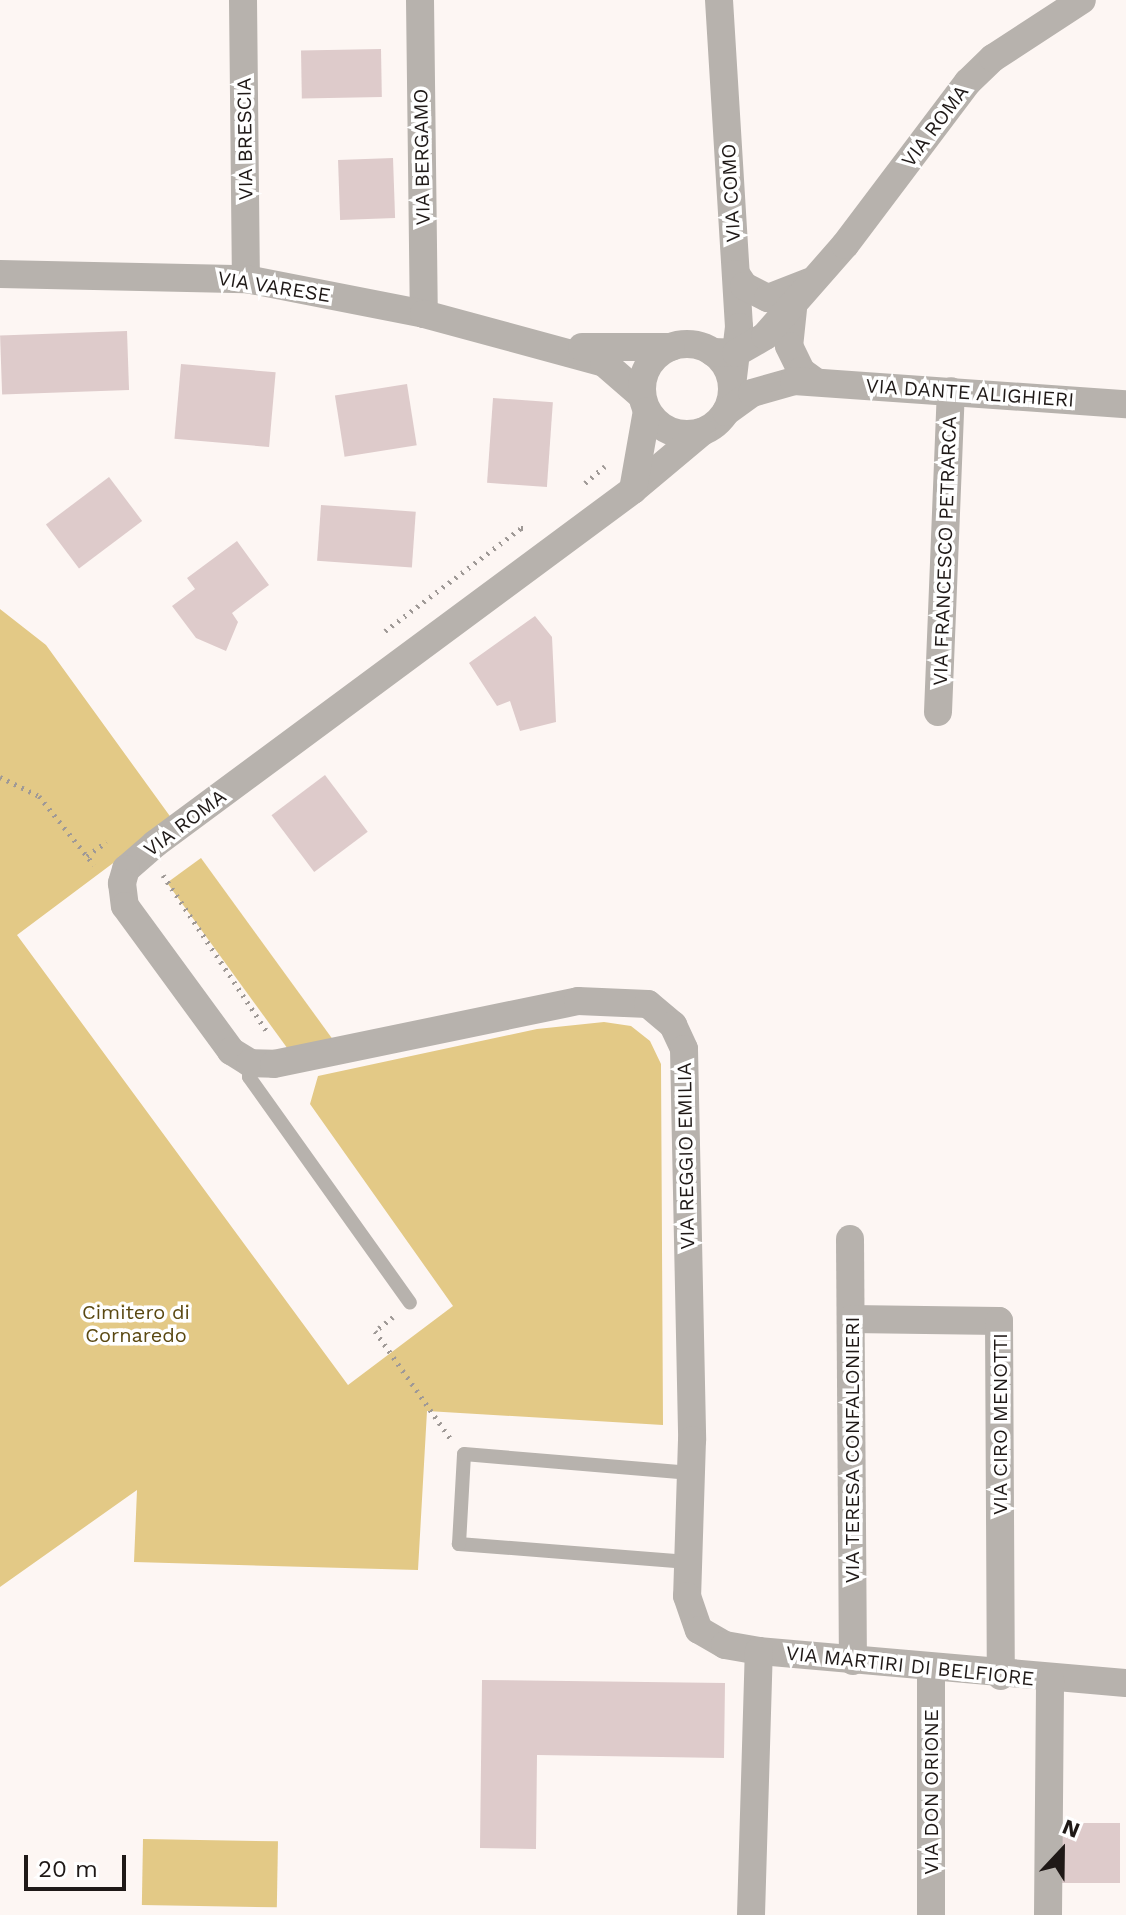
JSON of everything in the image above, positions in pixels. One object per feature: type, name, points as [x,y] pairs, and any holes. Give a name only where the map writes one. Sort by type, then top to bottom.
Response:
[{"type":"street","name":"VIA BRESCIA","points":[[243,0],[246,279]]},
{"type":"street","name":"VIA BERGAMO","points":[[420,0],[424,314]]},
{"type":"street","name":"VIA COMO","points":[[719,0],[736,274],[724,352],[729,399]]},
{"type":"street","name":"VIA ROMA","points":[[724,352],[758,342],[793,309],[968,82],[993,58],[1082,0]]},
{"type":"street","name":"VIA VARESE","points":[[0,274],[91,272],[246,279],[424,314],[604,363],[645,403]]},
{"type":"street","points":[[736,274],[744,286],[768,298],[813,280]]},
{"type":"street","points":[[793,309],[789,346],[801,371],[815,381]]},
{"type":"street","points":[[633,490],[648,366],[671,347],[685,344],[724,352]]},
{"type":"street","name":"VIA VARESE","points":[[542,346],[671,347]]},
{"type":"street","name":"VIA DANTE ALIGHIERI","points":[[729,399],[768,386],[815,381],[1126,404]]},
{"type":"street","name":"VIA FRANCESCO PETRARCA","points":[[938,712],[951,391]]},
{"type":"street","points":[[645,403],[666,430],[702,432],[729,399]]},
{"type":"street","name":"VIA ROMA","points":[[122,887],[126,869],[147,851],[633,490],[702,432]]},
{"type":"street","points":[[122,887],[134,918],[231,1051],[250,1063]]},
{"type":"street","name":"VIA REGGIO EMILIA","points":[[250,1063],[286,1061],[578,1001],[648,1004],[673,1025],[684,1049],[691,1473],[687,1596],[699,1630]]},
{"type":"street","name":"VIA TERESA CONFALONIERI","points":[[850,1239],[853,1661]]},
{"type":"street","name":"VIA CIRO MENOTTI","points":[[851,1319],[999,1321],[1001,1676]]},
{"type":"street","name":"VIA MARTIRI DI BELFIORE","points":[[699,1630],[725,1645],[759,1651],[1001,1676],[1126,1683]]},
{"type":"street","points":[[751,1915],[759,1651]]},
{"type":"street","name":"VIA DON ORIONE","points":[[931,1669],[931,1915]]},
{"type":"street","points":[[1048,1915],[1050,1680]]},
{"type":"lane","points":[[250,1063],[249,1077],[410,1303]]},
{"type":"lane","points":[[688,1562],[459,1544],[464,1454],[691,1473]]},
{"type":"path","points":[[0,777],[39,796],[108,881],[122,887]]},
{"type":"path","points":[[147,851],[286,1061]]},
{"type":"path","points":[[410,1303],[375,1331],[427,1410],[464,1454]]},
{"type":"green space","name":"Cimitero di Cornaredo","points":[[0,609],[46,645],[172,819],[17,935],[348,1385],[453,1306],[310,1104],[318,1076],[537,1029],[604,1022],[631,1026],[650,1041],[661,1064],[663,1425],[427,1411],[418,1570],[134,1562],[137,1490],[0,1587]]},
{"type":"green space","points":[[201,858],[334,1042],[300,1066],[167,883]]},
{"type":"green space","points":[[143,1839],[278,1841],[277,1907],[142,1905]]},
{"type":"building","points":[[381,49],[382,97],[302,98],[301,50]]},
{"type":"building","points":[[393,158],[395,218],[340,220],[338,160]]},
{"type":"building","points":[[127,331],[129,390],[2,394],[0,335]]},
{"type":"building","points":[[181,364],[276,372],[269,447],[174,439]]},
{"type":"building","points":[[407,384],[417,445],[345,457],[335,395]]},
{"type":"building","points":[[493,398],[553,402],[547,487],[487,483]]},
{"type":"building","points":[[109,477],[142,521],[79,568],[46,525]]},
{"type":"building","points":[[321,505],[416,512],[412,567],[317,561]]},
{"type":"building","points":[[237,541],[269,585],[232,613],[238,622],[226,651],[196,638],[172,606],[195,589],[187,578]]},
{"type":"building","points":[[535,616],[552,637],[556,722],[520,731],[510,701],[497,706],[469,663]]},
{"type":"building","points":[[325,775],[368,832],[314,872],[271,815]]},
{"type":"building","points":[[482,1680],[725,1683],[724,1758],[537,1755],[536,1849],[480,1848]]},
{"type":"building","points":[[1058,1823],[1120,1823],[1120,1883],[1058,1883]]}]
